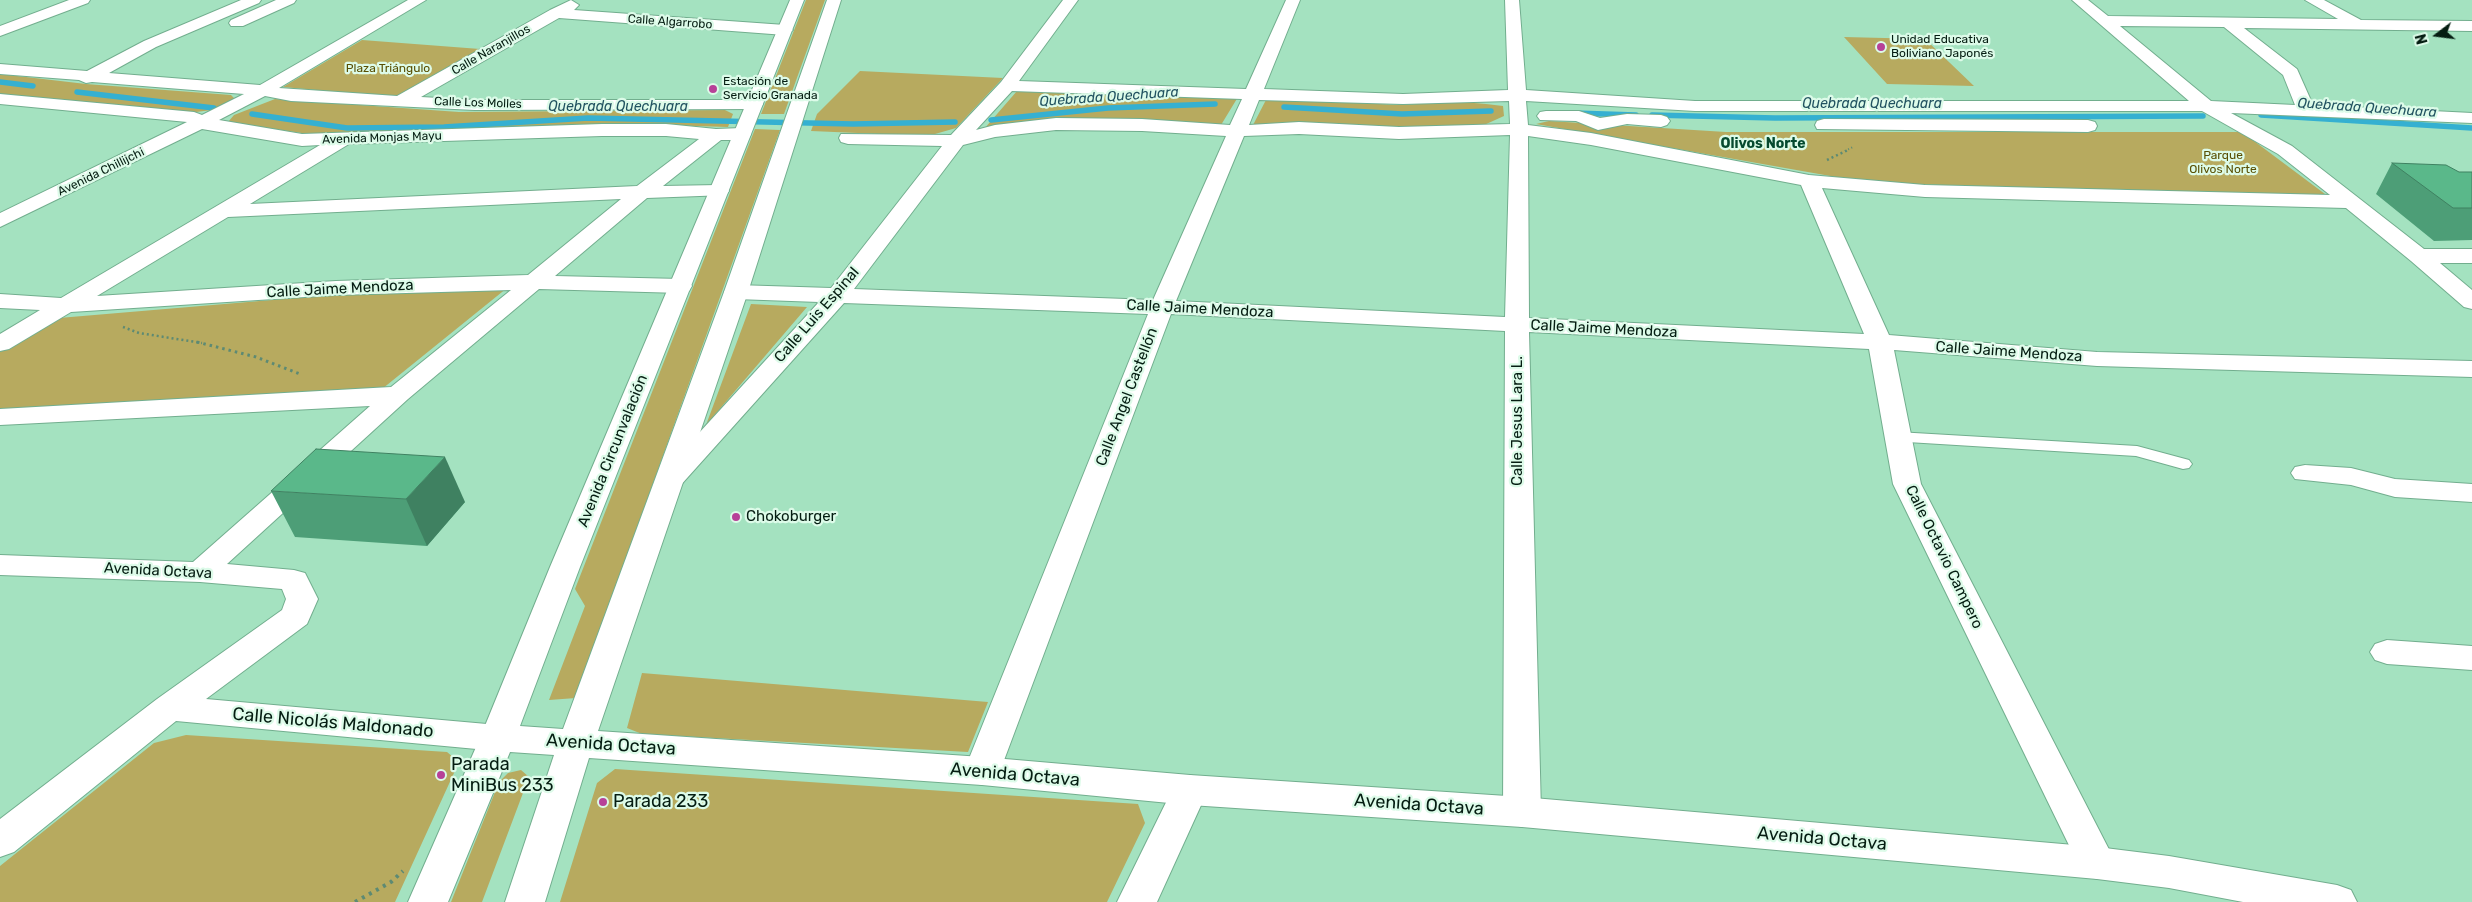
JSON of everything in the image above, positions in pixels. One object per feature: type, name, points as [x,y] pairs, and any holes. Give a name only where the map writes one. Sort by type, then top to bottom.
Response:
[{"type":"street","points":[[0,31],[77,0]]},
{"type":"street","points":[[86,78],[150,44],[254,0]]},
{"type":"street","points":[[150,44],[187,45],[289,0]]},
{"type":"street","name":"Avenida Chillijchi","points":[[0,221],[200,123],[262,90],[419,0]]},
{"type":"street","name":"Calle Naranjillos","points":[[403,100],[579,0]]},
{"type":"street","name":"Avenida Circunvalación","points":[[428,902],[498,738],[565,566],[797,0]]},
{"type":"street","points":[[525,902],[576,743],[736,292],[834,0]]},
{"type":"street","name":"Calle Luis Espinal","points":[[669,481],[837,296],[956,141],[1007,86],[1071,0]]},
{"type":"street","name":"Calle Angel Castellón","points":[[982,771],[1162,307],[1293,0]]},
{"type":"street","name":"Calle Jesus Lara L.","points":[[1512,0],[1518,113],[1517,325],[1522,812]]},
{"type":"street","points":[[2079,0],[2205,116],[2242,124],[2290,122],[2472,133]]},
{"type":"street","points":[[2312,0],[2361,25]]},
{"type":"street","name":"Calle Algarrobo","points":[[555,14],[785,30]]},
{"type":"street","points":[[2104,21],[2472,26]]},
{"type":"street","points":[[2228,23],[2291,72],[2306,110]]},
{"type":"street","name":"Calle Los Molles","points":[[0,70],[262,90],[291,96],[403,100],[748,120]]},
{"type":"street","points":[[1007,86],[1255,92],[1403,99],[1518,113],[1578,116],[1598,124],[1627,119],[1710,124]]},
{"type":"street","name":"Avenida Monjas Mayu","points":[[0,99],[194,118],[200,123],[302,140],[602,130],[666,130],[716,135],[748,120]]},
{"type":"street","points":[[0,115],[26,102]]},
{"type":"street","points":[[848,138],[956,141],[995,131],[1056,124],[1236,131],[1299,128],[1399,132],[1518,113],[1695,106],[2205,116],[2306,110],[2472,118]]},
{"type":"street","points":[[1518,113],[1591,139],[1809,180],[1926,191],[2350,202]]},
{"type":"street","points":[[2242,124],[2285,150],[2419,256],[2472,302]]},
{"type":"street","points":[[1808,125],[2106,126]]},
{"type":"street","points":[[200,572],[399,394],[642,192],[716,135]]},
{"type":"street","points":[[0,344],[342,140]]},
{"type":"street","name":"Calle Octavio Campero","points":[[1809,180],[1880,342],[1896,437],[1907,484],[2097,863]]},
{"type":"street","points":[[224,211],[642,192],[719,191]]},
{"type":"street","points":[[2419,256],[2472,256]]},
{"type":"street","name":"Calle Jaime Mendoza","points":[[0,301],[68,305],[336,288],[535,282],[681,286]]},
{"type":"street","name":"Calle Jaime Mendoza","points":[[736,292],[1162,307],[1880,342],[2096,359],[2472,369]]},
{"type":"street","points":[[0,417],[369,398],[399,394]]},
{"type":"street","points":[[2305,472],[2351,476],[2395,488],[2472,493]]},
{"type":"street","name":"Avenida Octava","points":[[0,565],[200,572],[294,580],[302,599],[296,616],[169,708]]},
{"type":"street","points":[[2387,652],[2472,658]]},
{"type":"street","points":[[0,841],[169,708]]},
{"type":"street","name":"Calle Nicolás Maldonado","points":[[169,708],[498,738]]},
{"type":"street","name":"Avenida Octava","points":[[498,738],[982,771],[1190,790],[1522,812],[2097,863],[2169,872],[2253,894],[2337,902]]},
{"type":"street","points":[[1138,902],[1190,790]]},
{"type":"lane","points":[[1896,437],[2138,450],[2183,464]]},
{"type":"path","points":[[1809,180],[1813,168],[1897,126]]},
{"type":"path","points":[[121,326],[138,333],[194,341],[256,357],[307,377]]},
{"type":"green space","points":[[806,0],[825,0],[784,114],[761,114]]},
{"type":"green space","points":[[1844,37],[1925,39],[1974,86],[1887,84]]},
{"type":"green space","name":"Plaza Triángulo","points":[[362,40],[480,49],[395,97],[283,87]]},
{"type":"green space","points":[[860,71],[1003,78],[956,128],[928,136],[811,131],[817,114]]},
{"type":"green space","points":[[0,74],[86,84],[231,95],[236,100],[212,110],[188,113],[0,95]]},
{"type":"green space","points":[[1017,91],[1238,97],[1221,125],[984,129]]},
{"type":"green space","points":[[1267,98],[1397,105],[1462,102],[1503,106],[1504,116],[1484,125],[1456,128],[1253,125]]},
{"type":"green space","points":[[275,99],[459,112],[725,110],[733,114],[728,127],[629,124],[404,133],[308,134],[228,122],[234,115]]},
{"type":"green space","name":"Parque Olivos Norte","points":[[1549,121],[1726,132],[2242,132],[2329,197],[1911,184],[1836,177],[1536,124]]},
{"type":"green space","points":[[755,129],[780,130],[576,698],[549,700],[585,606],[575,589]]},
{"type":"green space","points":[[507,288],[382,389],[0,409],[0,352],[59,318],[319,296]]},
{"type":"green space","points":[[751,304],[807,307],[706,425]]},
{"type":"green space","points":[[642,673],[988,702],[968,752],[642,734],[627,728]]},
{"type":"green space","points":[[186,735],[447,752],[459,762],[395,902],[0,902],[0,866],[154,743]]},
{"type":"green space","points":[[615,769],[1138,804],[1145,823],[1107,902],[560,902],[597,783]]},
{"type":"green space","points":[[521,770],[529,777],[482,902],[451,902],[499,782],[508,773]]},
{"type":"building","points":[[2392,163],[2446,165],[2459,172],[2472,172],[2472,208],[2453,208]]},
{"type":"building","points":[[316,449],[445,457],[406,499],[271,491]]},
{"type":"waterway","name":"Quebrada Quechuara","points":[[0,82],[33,86]]},
{"type":"waterway","name":"Quebrada Quechuara","points":[[77,92],[214,108]]},
{"type":"waterway","name":"Quebrada Quechuara","points":[[991,120],[1108,108],[1215,104]]},
{"type":"waterway","name":"Quebrada Quechuara","points":[[1284,107],[1402,114],[1491,111]]},
{"type":"waterway","name":"Quebrada Quechuara","points":[[1574,113],[1636,115]]},
{"type":"waterway","name":"Quebrada Quechuara","points":[[252,114],[347,128],[444,127],[588,118],[853,124],[955,122]]},
{"type":"waterway","name":"Quebrada Quechuara","points":[[1652,115],[1775,118],[2203,116]]},
{"type":"waterway","name":"Quebrada Quechuara","points":[[2261,115],[2472,128]]},
{"type":"place","name":"Unidad Educativa Boliviano Japonés","points":[[1881,47]]},
{"type":"place","name":"Estación de Servicio Granada","points":[[713,89]]},
{"type":"place","name":"Chokoburger","points":[[736,517]]},
{"type":"place","name":"Parada MiniBus 233","points":[[441,775]]},
{"type":"place","name":"Parada 233","points":[[603,802]]},
{"type":"district","name":"Olivos Norte","points":[[1763,144]]}]
